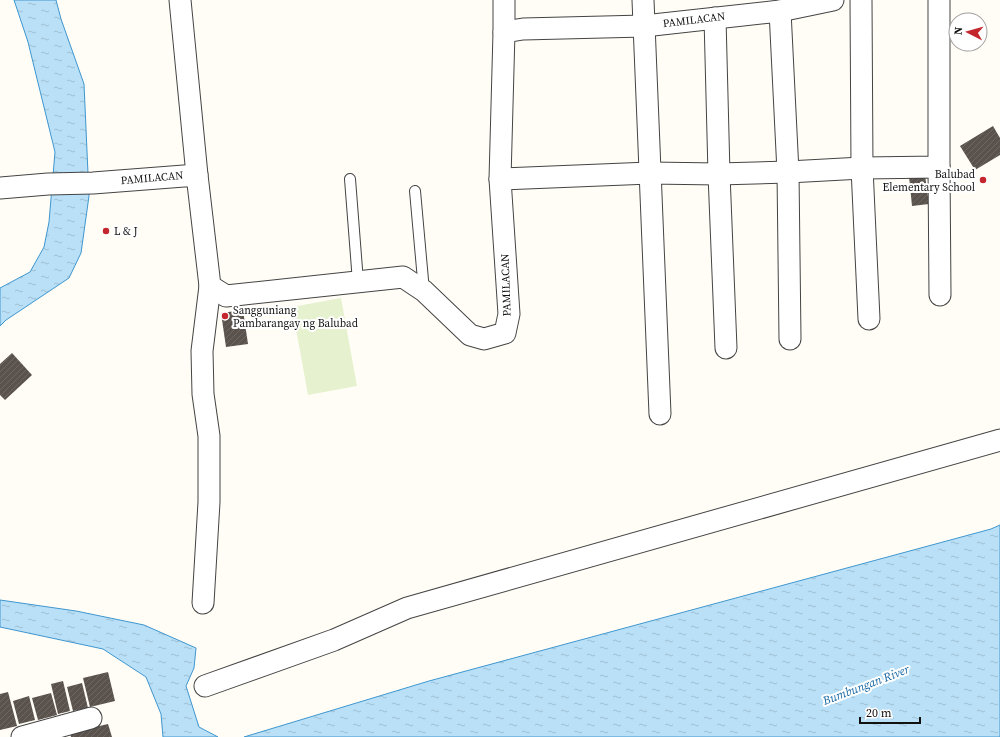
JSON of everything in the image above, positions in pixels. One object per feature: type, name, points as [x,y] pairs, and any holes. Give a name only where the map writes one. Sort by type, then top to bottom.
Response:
[{"type":"street","points":[[180,0],[197,175]]},
{"type":"street","points":[[504,0],[504,32]]},
{"type":"street","points":[[643,0],[660,414]]},
{"type":"street","name":"PAMILACAN","points":[[0,188],[197,175],[210,286],[226,296],[403,277],[424,291],[470,335],[484,339],[505,333],[509,314],[500,179],[504,32],[523,29],[644,26],[780,10],[833,0]]},
{"type":"street","points":[[861,0],[862,168],[869,319]]},
{"type":"street","points":[[939,0],[940,295]]},
{"type":"street","points":[[780,10],[788,172],[790,339]]},
{"type":"street","points":[[714,18],[726,348]]},
{"type":"street","points":[[500,179],[650,173],[719,174],[862,168],[939,167]]},
{"type":"street","points":[[203,603],[209,494],[209,436],[203,394],[202,351],[210,286]]},
{"type":"street","points":[[205,686],[334,640],[407,608],[1000,440]]},
{"type":"street","points":[[22,737],[91,718]]},
{"type":"lane","points":[[350,179],[358,282]]},
{"type":"lane","points":[[415,192],[424,291]]},
{"type":"green space","points":[[341,298],[357,386],[308,395],[292,307]]},
{"type":"water","points":[[14,0],[56,0],[61,19],[84,84],[89,196],[81,253],[69,278],[6,320],[0,326],[0,288],[30,272],[44,247],[49,222],[55,152],[28,42]]},
{"type":"water","name":"Bumbungan River","points":[[1000,525],[1000,737],[244,737],[429,681],[991,529]]},
{"type":"water","points":[[0,600],[76,611],[144,625],[196,648],[194,668],[186,686],[199,727],[218,737],[163,737],[161,714],[146,677],[103,649],[0,627]]},
{"type":"building","points":[[993,126],[1000,138],[1000,155],[975,170],[960,146]]},
{"type":"building","points":[[925,175],[929,204],[912,206],[909,176]]},
{"type":"building","points":[[243,310],[248,344],[226,347],[221,313]]},
{"type":"building","points":[[12,353],[32,375],[5,400],[0,395],[0,364]]},
{"type":"building","points":[[108,672],[115,701],[90,707],[83,678]]},
{"type":"building","points":[[63,681],[70,711],[58,714],[51,684]]},
{"type":"building","points":[[82,683],[88,708],[73,711],[67,687]]},
{"type":"building","points":[[8,692],[17,726],[0,730],[0,694]]},
{"type":"building","points":[[51,693],[57,715],[38,720],[32,698]]},
{"type":"building","points":[[29,696],[35,720],[19,724],[13,701]]},
{"type":"building","points":[[108,724],[112,737],[71,737],[70,733]]},
{"type":"place","name":"Balubad Elementary School","points":[[983,180]]},
{"type":"place","name":"L & J","points":[[106,231]]},
{"type":"place","name":"Sangguniang Pambarangay ng Balubad","points":[[225,316]]}]
